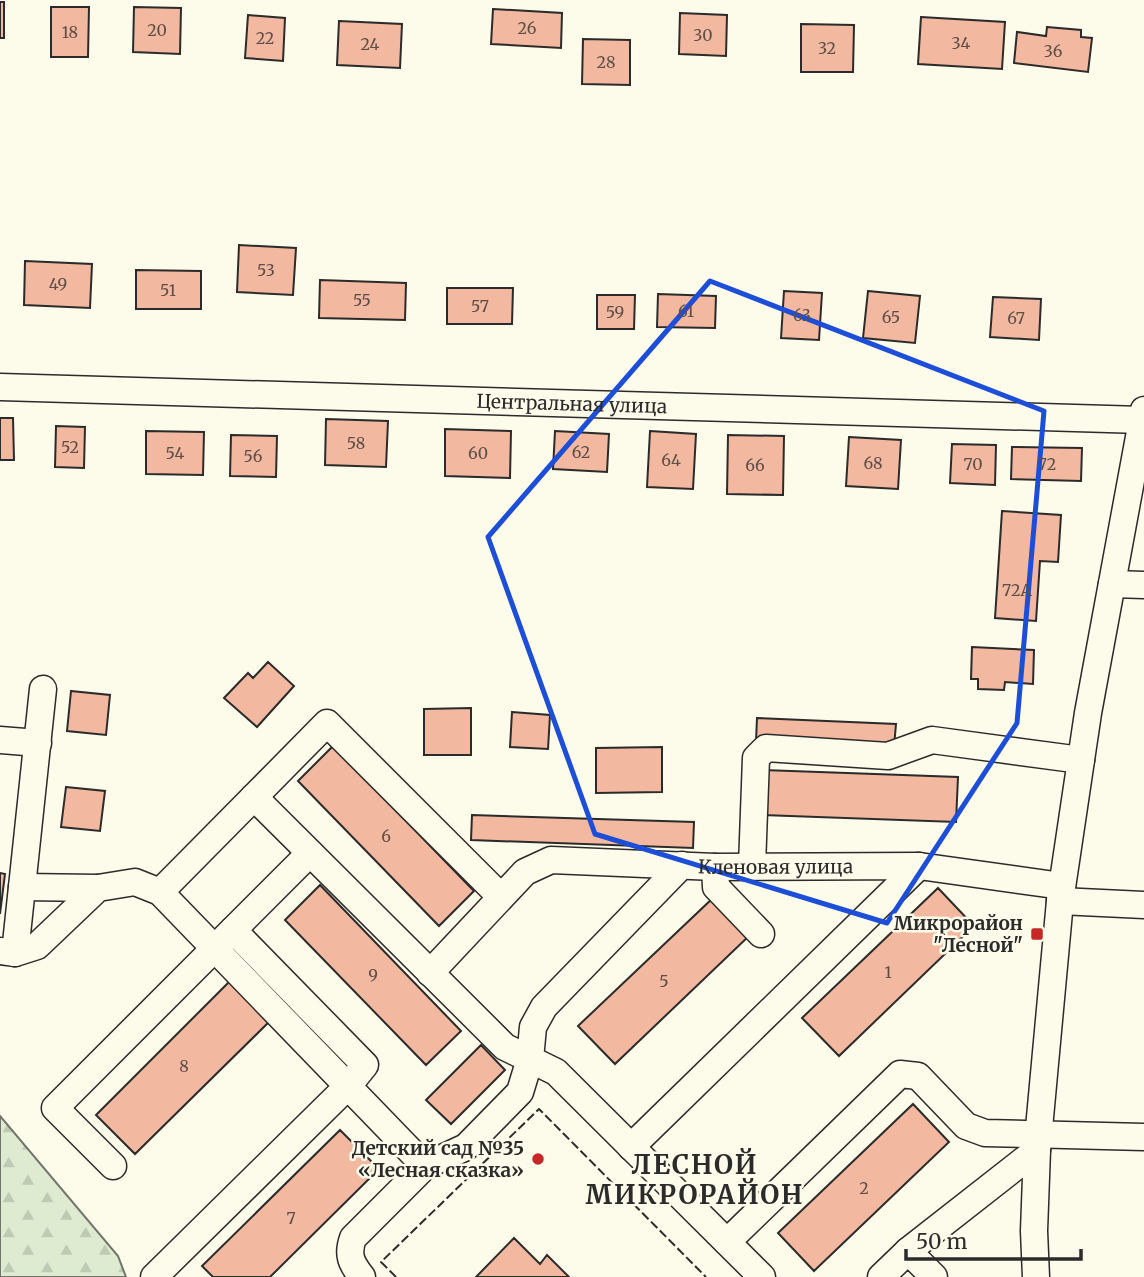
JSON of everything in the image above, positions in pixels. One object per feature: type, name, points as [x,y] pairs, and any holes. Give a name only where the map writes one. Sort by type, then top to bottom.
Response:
[{"type":"street","name":"Центральная улица","points":[[0,387],[1143,415]]},
{"type":"street","points":[[1036,1277],[1034,1231],[1039,1142],[1061,893],[1081,760],[1143,415]]},
{"type":"street","points":[[1112,584],[1144,584]]},
{"type":"street","points":[[43,689],[22,887],[8,952],[37,946],[98,888]]},
{"type":"street","points":[[160,892],[327,723],[501,897]]},
{"type":"street","points":[[0,740],[38,743]]},
{"type":"street","points":[[752,866],[756,758],[766,748],[888,756],[932,740],[1081,760]]},
{"type":"street","points":[[254,797],[505,1047],[556,1072],[762,1277]]},
{"type":"street","points":[[113,1166],[55,1108],[310,853]]},
{"type":"street","name":"Кленовая улица","points":[[430,973],[525,872],[551,860],[715,867],[919,866],[1061,893],[1144,905]]},
{"type":"street","points":[[362,1277],[352,1265],[349,1252],[354,1238],[425,1166],[466,1147],[520,1092],[530,1059],[533,1027],[544,1007],[682,865]]},
{"type":"street","points":[[631,1147],[919,866]]},
{"type":"street","points":[[715,867],[716,887],[761,934]]},
{"type":"street","points":[[22,887],[98,888],[135,882],[160,892],[223,939],[365,1065],[348,1086],[154,1277]]},
{"type":"street","points":[[727,1242],[900,1074],[918,1076],[966,1126],[985,1133],[1039,1142],[1144,1137]]},
{"type":"street","points":[[348,1086],[425,1166]]},
{"type":"street","points":[[881,1277],[908,1251],[1039,1142]]},
{"type":"street","points":[[908,1251],[934,1277]]},
{"type":"highlighted area","points":[[710,281],[1044,411],[1017,723],[887,923],[595,834],[488,537]]},
{"type":"green space","points":[[0,1116],[118,1256],[126,1277],[0,1277]]},
{"type":"building","points":[[0,2],[4,2],[4,38],[0,38]]},
{"type":"building","points":[[51,7],[89,7],[88,57],[51,57]]},
{"type":"building","points":[[134,7],[181,8],[180,54],[133,52]]},
{"type":"building","points":[[493,9],[562,13],[561,48],[491,44]]},
{"type":"building","points":[[680,13],[727,15],[726,56],[679,54]]},
{"type":"building","points":[[248,15],[285,18],[283,61],[245,58]]},
{"type":"building","points":[[921,17],[1005,22],[1002,69],[918,64]]},
{"type":"building","points":[[339,21],[402,24],[400,68],[337,65]]},
{"type":"building","points":[[801,24],[854,25],[853,72],[801,72]]},
{"type":"building","points":[[1047,27],[1081,30],[1081,37],[1092,38],[1088,72],[1014,63],[1017,32],[1046,36]]},
{"type":"building","points":[[583,39],[630,40],[630,85],[582,84]]},
{"type":"building","points":[[239,245],[296,248],[293,295],[237,292]]},
{"type":"building","points":[[25,261],[92,264],[90,308],[24,305]]},
{"type":"building","points":[[136,270],[201,271],[201,309],[136,309]]},
{"type":"building","points":[[320,280],[406,283],[405,320],[319,318]]},
{"type":"building","points":[[447,288],[513,288],[512,324],[447,324]]},
{"type":"building","points":[[784,291],[822,293],[819,340],[781,338]]},
{"type":"building","points":[[868,291],[920,296],[915,343],[863,338]]},
{"type":"building","points":[[658,294],[716,296],[715,328],[657,327]]},
{"type":"building","points":[[597,295],[635,295],[634,329],[597,329]]},
{"type":"building","points":[[993,297],[1041,299],[1039,340],[990,337]]},
{"type":"building","points":[[0,418],[13,418],[14,460],[0,460]]},
{"type":"building","points":[[326,419],[388,421],[386,467],[325,465]]},
{"type":"building","points":[[56,426],[85,427],[84,468],[55,467]]},
{"type":"building","points":[[445,429],[511,431],[510,478],[445,476]]},
{"type":"building","points":[[146,431],[204,432],[203,475],[146,474]]},
{"type":"building","points":[[555,431],[609,434],[607,472],[553,469]]},
{"type":"building","points":[[650,431],[696,434],[693,489],[647,487]]},
{"type":"building","points":[[231,435],[277,436],[276,477],[230,476]]},
{"type":"building","points":[[728,435],[784,436],[783,495],[727,494]]},
{"type":"building","points":[[849,437],[901,440],[898,489],[846,486]]},
{"type":"building","points":[[952,444],[996,445],[995,485],[950,483]]},
{"type":"building","points":[[1012,447],[1082,448],[1081,481],[1011,479]]},
{"type":"building","points":[[1002,511],[1061,515],[1058,562],[1040,561],[1036,621],[995,618]]},
{"type":"building","points":[[972,647],[1034,650],[1033,684],[1005,682],[1004,690],[978,689],[978,679],[971,679]]},
{"type":"building","points":[[268,662],[294,686],[257,727],[224,698],[248,673],[253,678]]},
{"type":"building","points":[[71,691],[110,695],[106,735],[67,731]]},
{"type":"building","points":[[471,708],[471,755],[424,755],[424,709]]},
{"type":"building","points":[[512,712],[550,715],[548,749],[510,747]]},
{"type":"building","points":[[757,718],[896,724],[894,747],[756,741]]},
{"type":"building","points":[[333,746],[474,891],[439,926],[298,781]]},
{"type":"building","points":[[662,747],[662,792],[596,793],[596,748]]},
{"type":"building","points":[[763,770],[958,777],[956,822],[761,815]]},
{"type":"building","points":[[66,787],[105,791],[100,831],[61,827]]},
{"type":"building","points":[[472,815],[694,822],[693,848],[471,840]]},
{"type":"building","points":[[0,873],[5,874],[0,914]]},
{"type":"building","points":[[320,885],[461,1031],[426,1065],[285,920]]},
{"type":"building","points":[[938,888],[974,926],[839,1056],[802,1018]]},
{"type":"building","points":[[714,897],[750,935],[615,1064],[578,1026]]},
{"type":"building","points":[[233,978],[273,1018],[135,1154],[96,1115]]},
{"type":"building","points":[[481,1045],[505,1070],[451,1124],[426,1100]]},
{"type":"building","points":[[913,1104],[949,1142],[814,1271],[778,1233]]},
{"type":"building","points":[[340,1130],[379,1169],[270,1277],[213,1277],[202,1266]]},
{"type":"building","points":[[514,1238],[540,1264],[547,1255],[569,1277],[476,1277]]},
{"type":"fence","points":[[396,1277],[381,1262],[539,1109],[706,1277]]},
{"type":"place","name":"Микрорайон \"Лесной\"","points":[[1037,934]]},
{"type":"place","name":"Детский сад №35 «Лесная сказка»","points":[[538,1159]]},
{"type":"district","name":"ЛЕСНОЙ МИКРОРАЙОН","points":[[695,1180]]}]
